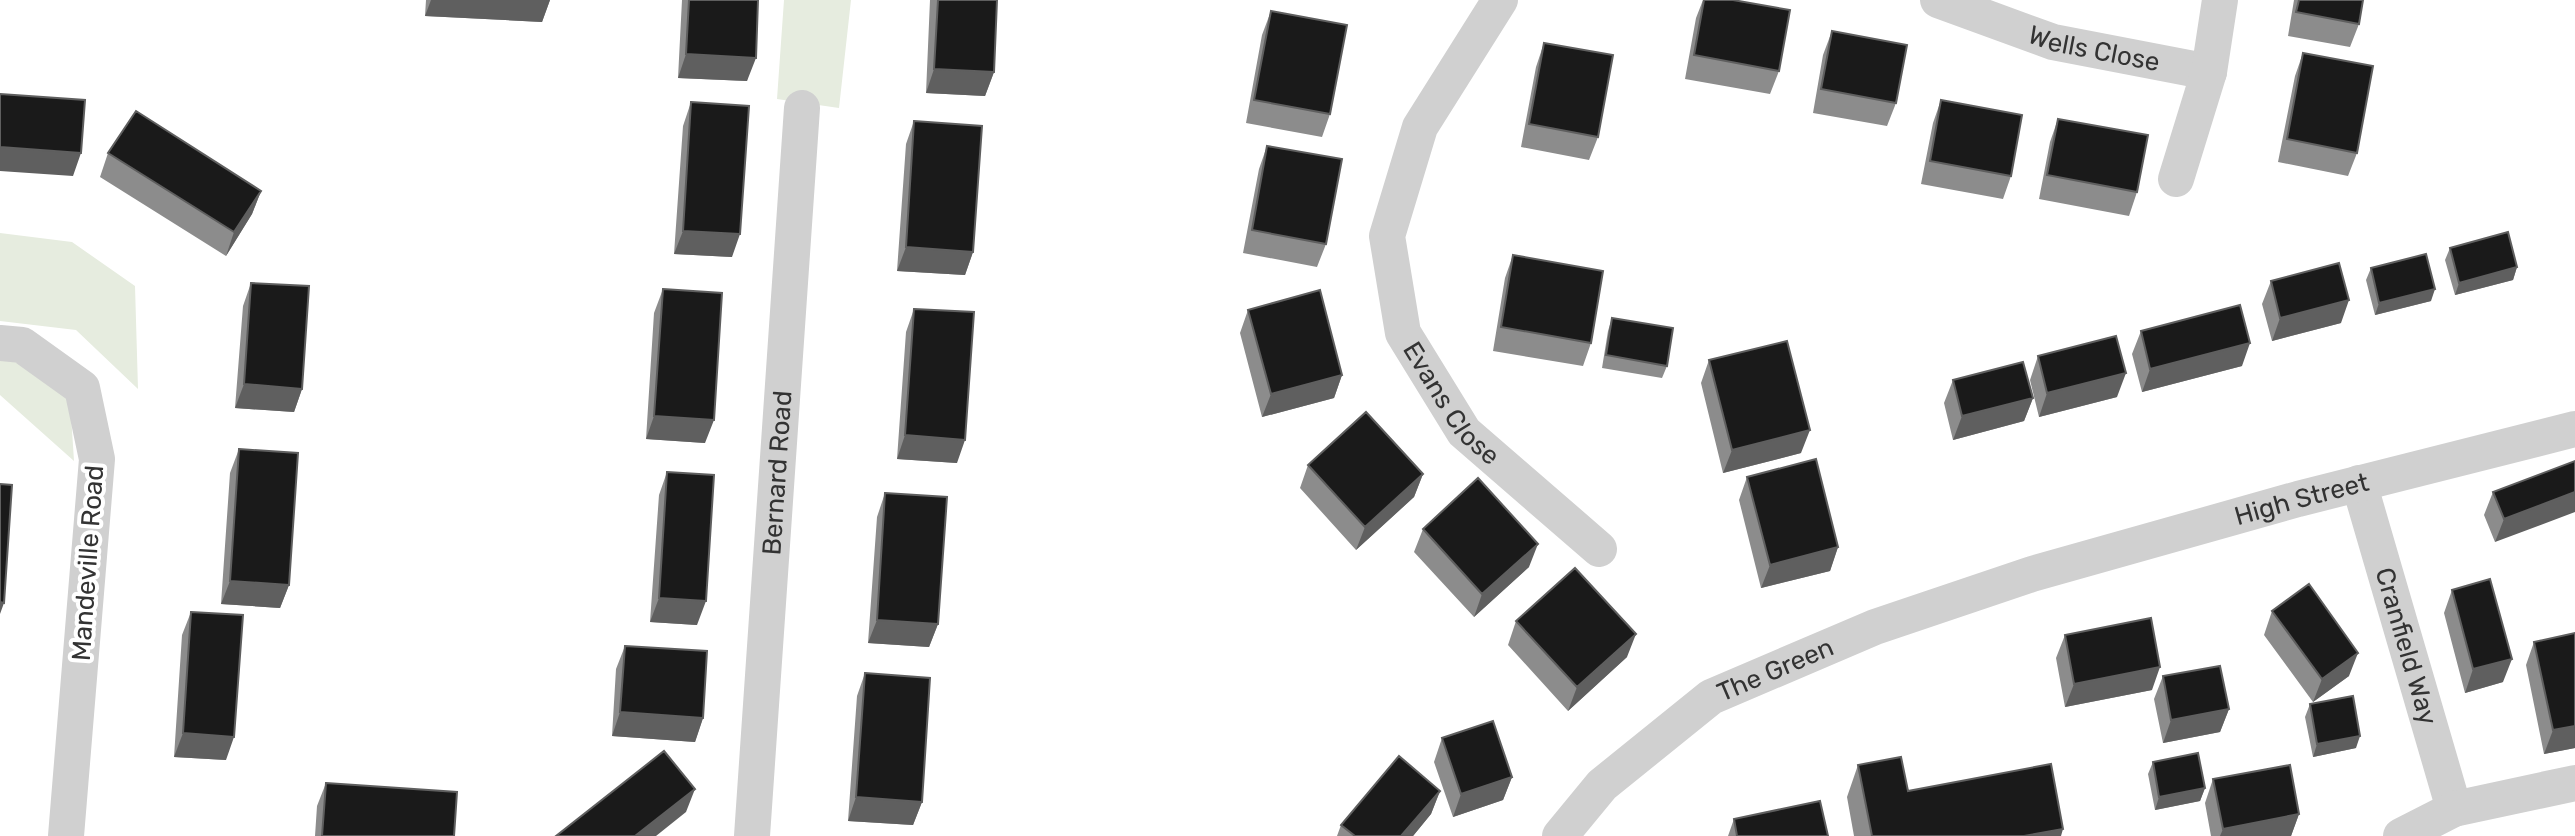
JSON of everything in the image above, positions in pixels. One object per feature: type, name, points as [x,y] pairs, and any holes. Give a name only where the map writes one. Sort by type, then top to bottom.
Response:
[{"type":"street","name":"Evans Close","points":[[1500,0],[1420,127],[1387,236],[1403,333],[1464,432],[1599,549]]},
{"type":"street","name":"Wells Close","points":[[1938,0],[2053,42],[2209,72]]},
{"type":"street","points":[[2176,179],[2209,72],[2220,0]]},
{"type":"street","name":"Bernard Road","points":[[752,836],[802,108]]},
{"type":"street","name":"Mandeville Road","points":[[0,343],[22,345],[82,388],[97,459],[66,836]]},
{"type":"street","name":"High Street","points":[[2032,574],[2359,483],[2575,429]]},
{"type":"street","name":"Cranfield Way","points":[[2359,483],[2454,809]]},
{"type":"street","name":"The Green","points":[[1560,836],[1602,785],[1711,697],[1875,627],[2032,574]]},
{"type":"street","points":[[2401,836],[2454,809],[2575,783]]},
{"type":"shaded area","points":[[784,0],[851,0],[839,108],[777,99]]},
{"type":"shaded area","points":[[0,233],[72,242],[135,286],[138,389],[76,330],[0,321]]},
{"type":"shaded area","points":[[0,360],[18,361],[70,399],[74,461],[0,395]]},
{"type":"building","points":[[689,0],[758,0],[756,58],[686,54]]},
{"type":"building","points":[[938,0],[997,0],[994,72],[934,69]]},
{"type":"building","points":[[1704,0],[1733,0],[1790,10],[1779,71],[1694,55]]},
{"type":"building","points":[[2299,0],[2363,0],[2359,24],[2296,12]]},
{"type":"building","points":[[1271,11],[1347,25],[1330,114],[1254,100]]},
{"type":"building","points":[[1832,31],[1907,45],[1896,103],[1821,89]]},
{"type":"building","points":[[1544,43],[1613,55],[1598,137],[1529,124]]},
{"type":"building","points":[[2303,53],[2373,66],[2357,153],[2287,139]]},
{"type":"building","points":[[0,94],[85,100],[81,153],[0,147]]},
{"type":"building","points":[[1941,100],[2022,115],[2011,176],[1930,161]]},
{"type":"building","points":[[691,102],[749,106],[740,234],[683,231]]},
{"type":"building","points":[[136,111],[261,191],[234,232],[108,153]]},
{"type":"building","points":[[2058,119],[2148,135],[2137,192],[2047,175]]},
{"type":"building","points":[[914,121],[982,126],[973,252],[906,247]]},
{"type":"building","points":[[1267,146],[1342,159],[1326,244],[1252,230]]},
{"type":"building","points":[[2508,232],[2517,267],[2459,283],[2450,248]]},
{"type":"building","points":[[2426,254],[2435,289],[2379,303],[2371,268]]},
{"type":"building","points":[[1513,255],[1603,271],[1591,343],[1501,327]]},
{"type":"building","points":[[2339,263],[2349,300],[2280,318],[2271,281]]},
{"type":"building","points":[[251,283],[309,286],[302,389],[244,384]]},
{"type":"building","points":[[663,289],[722,293],[714,420],[654,416]]},
{"type":"building","points":[[1320,290],[1342,375],[1271,394],[1248,310]]},
{"type":"building","points":[[2240,305],[2250,343],[2150,369],[2141,331]]},
{"type":"building","points":[[914,309],[974,312],[965,440],[905,435]]},
{"type":"building","points":[[1612,318],[1673,328],[1667,366],[1606,355]]},
{"type":"building","points":[[2116,336],[2126,373],[2047,393],[2038,356]]},
{"type":"building","points":[[1787,341],[1810,430],[1732,450],[1709,360]]},
{"type":"building","points":[[2023,362],[2033,398],[1962,416],[1953,380]]},
{"type":"building","points":[[1366,412],[1423,474],[1365,527],[1308,465]]},
{"type":"building","points":[[239,449],[298,453],[289,585],[230,581]]},
{"type":"building","points":[[1816,459],[1838,547],[1770,565],[1747,477]]},
{"type":"building","points":[[2575,461],[2575,492],[2504,519],[2493,492]]},
{"type":"building","points":[[667,472],[714,475],[706,601],[659,598]]},
{"type":"building","points":[[1478,478],[1538,544],[1482,594],[1423,529]]},
{"type":"building","points":[[0,484],[12,485],[4,603],[0,602]]},
{"type":"building","points":[[885,493],[947,497],[938,624],[877,620]]},
{"type":"building","points":[[1575,568],[1636,634],[1577,687],[1516,621]]},
{"type":"building","points":[[2490,579],[2512,659],[2473,669],[2452,590]]},
{"type":"building","points":[[2309,584],[2358,653],[2322,679],[2272,611]]},
{"type":"building","points":[[191,612],[243,615],[234,737],[183,733]]},
{"type":"building","points":[[2151,618],[2160,667],[2074,684],[2065,635]]},
{"type":"building","points":[[2575,633],[2575,726],[2553,730],[2534,642]]},
{"type":"building","points":[[625,646],[707,651],[703,718],[620,712]]},
{"type":"building","points":[[2220,666],[2229,709],[2171,720],[2163,676]]},
{"type":"building","points":[[865,673],[930,678],[922,802],[856,797]]},
{"type":"building","points":[[2353,696],[2360,736],[2317,744],[2310,704]]},
{"type":"building","points":[[1493,721],[1512,777],[1461,794],[1442,738]]},
{"type":"building","points":[[664,751],[695,789],[635,836],[556,836]]},
{"type":"building","points":[[2198,753],[2205,788],[2159,797],[2153,762]]},
{"type":"building","points":[[1399,756],[1440,791],[1401,836],[1355,836],[1341,825]]},
{"type":"building","points":[[1901,757],[1908,791],[2051,764],[2063,829],[2024,836],[1872,836],[1858,765]]},
{"type":"building","points":[[2290,765],[2299,814],[2223,829],[2213,779]]},
{"type":"building","points":[[326,783],[457,792],[454,836],[322,836]]},
{"type":"building","points":[[1820,801],[1828,836],[1737,836],[1734,819]]}]
